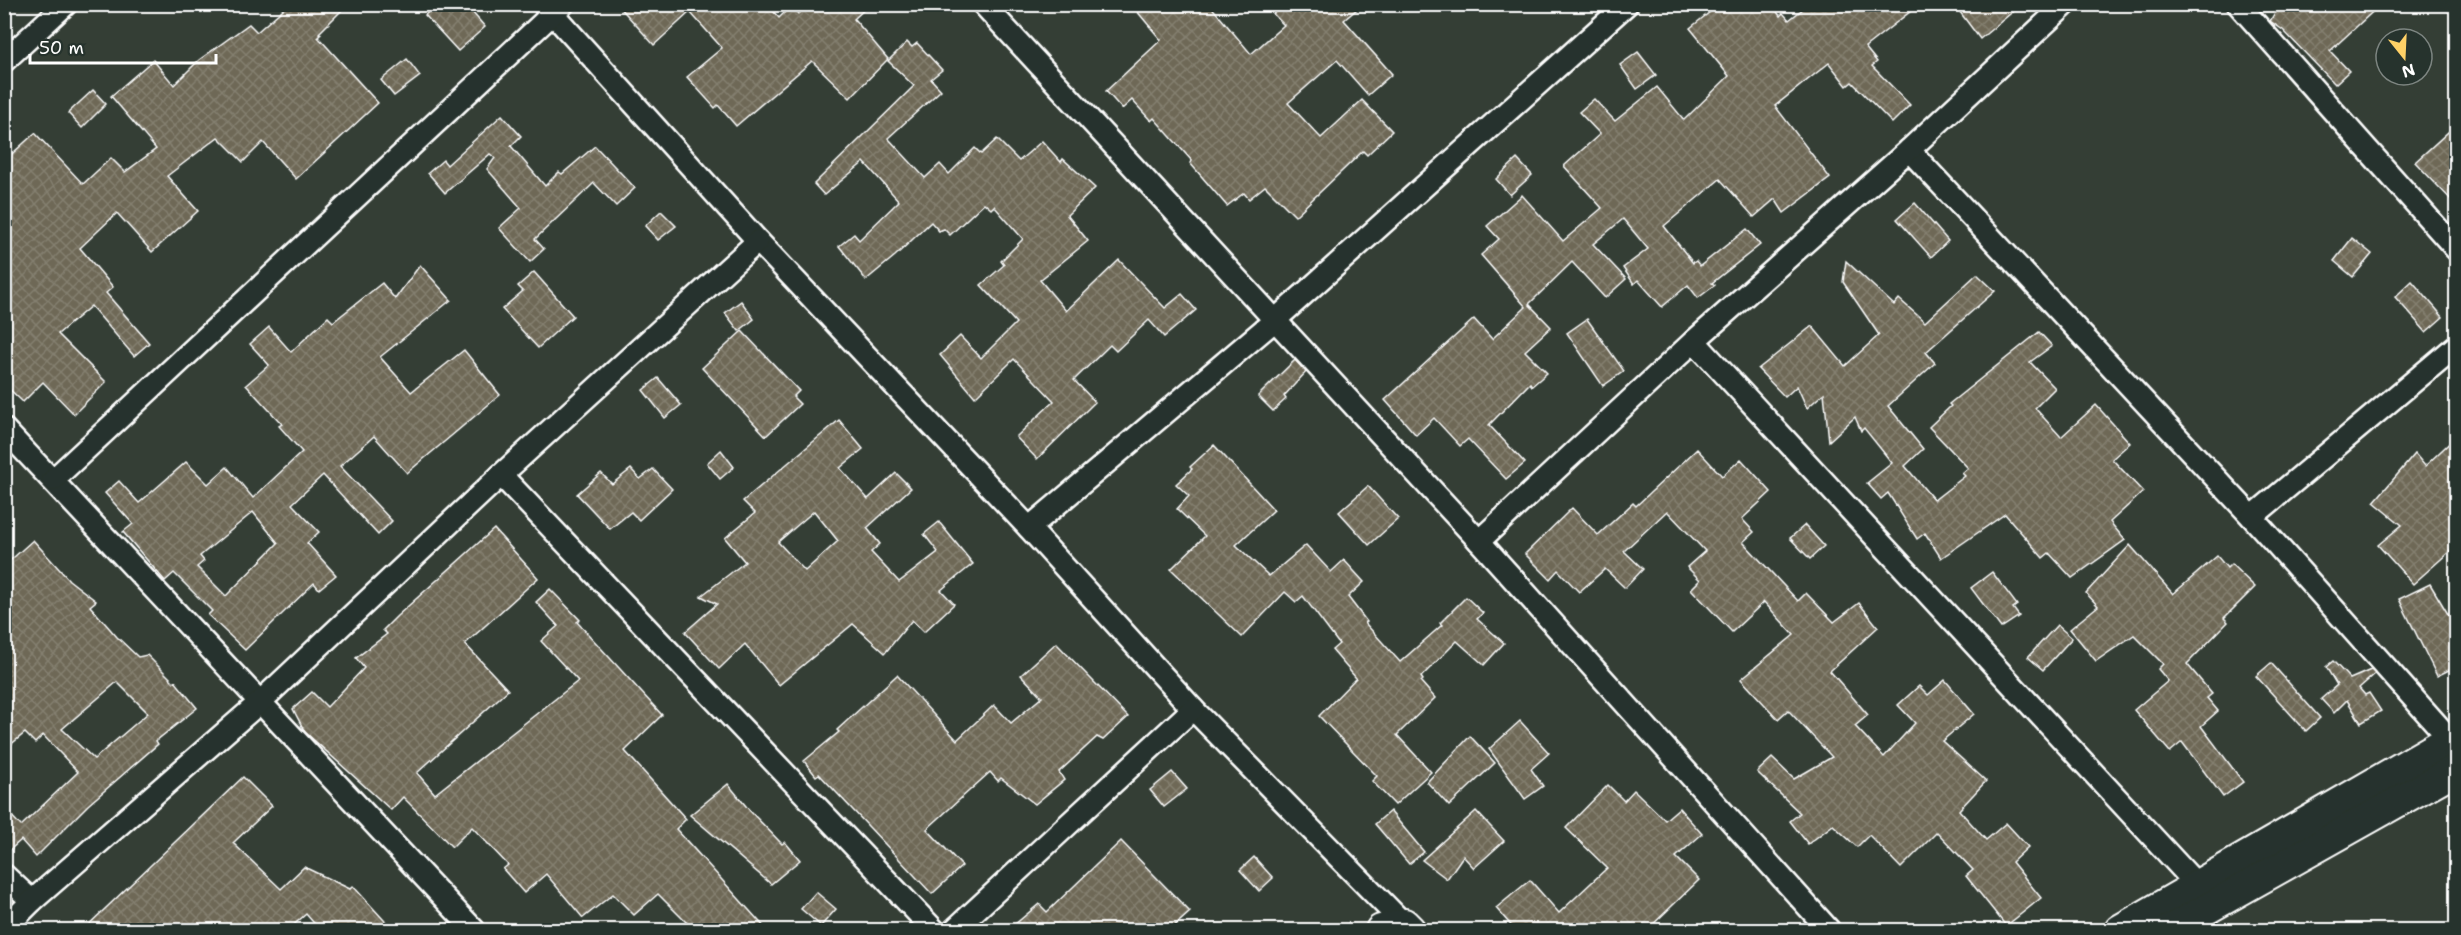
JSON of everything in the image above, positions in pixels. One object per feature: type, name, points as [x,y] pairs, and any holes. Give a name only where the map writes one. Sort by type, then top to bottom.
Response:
[{"type":"street","points":[[4,61],[66,4]]},
{"type":"street","points":[[982,4],[1479,541],[1829,930]]},
{"type":"street","points":[[1029,528],[1274,321],[1627,4]]},
{"type":"street","points":[[1479,541],[1694,341],[1909,150],[2066,4]]},
{"type":"street","points":[[2238,4],[2457,249]]},
{"type":"street","points":[[53,480],[553,8],[758,241],[1029,528],[1192,709],[1398,928]]},
{"type":"street","points":[[1909,150],[2252,517],[2455,741],[2120,930]]},
{"type":"street","points":[[4,929],[32,901],[259,703],[501,475],[758,241]]},
{"type":"street","points":[[1694,341],[2198,886]]},
{"type":"street","points":[[2252,517],[2457,346]]},
{"type":"street","points":[[4,429],[474,930]]},
{"type":"street","points":[[501,475],[934,930]]},
{"type":"street","points":[[954,930],[1192,709]]},
{"type":"street","points":[[2169,930],[2457,769]]},
{"type":"street","points":[[4,875],[32,901]]},
{"type":"building","points":[[289,4],[348,4],[319,33],[321,34],[318,37],[378,103],[296,179],[263,142],[243,162],[218,137],[167,176],[198,211],[152,252],[117,213],[80,248],[113,287],[106,293],[149,343],[134,356],[91,306],[58,334],[106,382],[74,414],[43,382],[23,402],[4,384],[4,161],[35,133],[83,184],[111,158],[125,172],[156,149],[111,96],[153,60],[174,85],[199,60],[249,24],[257,32]]},
{"type":"building","points":[[437,4],[465,4],[485,27],[458,51],[425,15]]},
{"type":"building","points":[[617,4],[767,4],[779,18],[791,6],[798,14],[808,4],[870,4],[854,19],[888,59],[850,98],[812,61],[736,126],[718,105],[715,108],[687,77],[722,48],[690,12],[654,45]]},
{"type":"building","points":[[1131,4],[1209,4],[1251,54],[1284,25],[1273,14],[1284,4],[1363,4],[1344,20],[1392,74],[1368,95],[1337,60],[1288,103],[1321,138],[1362,100],[1392,131],[1367,155],[1363,151],[1295,216],[1265,186],[1249,199],[1244,193],[1227,206],[1154,118],[1151,121],[1132,100],[1122,109],[1106,91],[1161,40]]},
{"type":"building","points":[[1720,4],[1772,4],[1780,16],[1783,13],[1789,20],[1809,4],[1920,4],[1865,47],[1877,62],[1872,66],[1910,105],[1892,123],[1852,82],[1847,86],[1829,63],[1775,106],[1830,178],[1784,213],[1775,199],[1754,217],[1720,179],[1664,226],[1693,263],[1696,261],[1700,266],[1747,229],[1760,245],[1712,283],[1715,285],[1698,298],[1688,285],[1662,307],[1638,280],[1634,284],[1623,268],[1648,249],[1623,219],[1593,244],[1626,279],[1605,298],[1572,262],[1529,304],[1551,327],[1525,351],[1547,373],[1532,386],[1530,383],[1489,425],[1525,463],[1506,479],[1468,439],[1460,446],[1434,418],[1416,435],[1385,400],[1474,319],[1492,339],[1526,307],[1481,255],[1499,239],[1487,226],[1522,195],[1563,241],[1602,208],[1564,166],[1600,134],[1579,112],[1594,99],[1615,121],[1657,87],[1684,120],[1729,76],[1690,28]]},
{"type":"building","points":[[1954,4],[2022,4],[1980,39]]},
{"type":"building","points":[[2280,4],[2381,4],[2330,51],[2349,71],[2335,84],[2283,30],[2270,21]]},
{"type":"building","points":[[907,42],[912,47],[917,43],[942,70],[931,79],[941,90],[888,138],[925,178],[940,164],[949,174],[975,148],[981,154],[997,139],[1019,161],[1042,141],[1061,162],[1063,159],[1095,188],[1067,215],[1088,241],[1040,280],[1066,311],[1119,260],[1165,308],[1182,294],[1196,310],[1164,337],[1149,320],[1116,351],[1110,345],[1074,380],[1095,402],[1037,459],[1016,437],[1054,401],[1014,359],[975,397],[940,355],[960,336],[981,358],[1016,323],[981,285],[1004,265],[1001,261],[1023,239],[994,206],[991,209],[984,203],[950,235],[944,229],[939,231],[931,222],[866,280],[839,246],[854,234],[859,240],[899,201],[864,162],[824,195],[814,184],[914,86],[888,61]]},
{"type":"building","points":[[1638,52],[1656,75],[1637,89],[1620,65]]},
{"type":"building","points":[[407,59],[420,76],[394,96],[381,80]]},
{"type":"building","points":[[93,90],[106,104],[82,128],[68,113]]},
{"type":"building","points":[[502,115],[521,136],[511,146],[545,186],[559,172],[562,174],[595,146],[635,188],[616,206],[594,183],[535,239],[544,249],[530,262],[499,228],[521,208],[487,169],[495,158],[490,154],[445,193],[428,173],[443,160],[447,165]]},
{"type":"building","points":[[2457,124],[2457,206],[2415,162]]},
{"type":"building","points":[[1517,159],[1532,175],[1510,195],[1496,179]]},
{"type":"building","points":[[1915,203],[1948,241],[1931,257],[1897,219]]},
{"type":"building","points":[[661,211],[676,226],[658,240],[645,226]]},
{"type":"building","points":[[2352,238],[2372,254],[2353,277],[2334,261]]},
{"type":"building","points":[[1846,261],[1894,305],[1899,299],[1925,322],[1977,274],[1995,291],[1926,352],[1935,363],[1888,406],[1923,449],[1905,466],[1934,500],[1965,476],[1962,473],[1968,468],[1929,427],[1951,406],[1949,404],[2039,332],[2052,346],[2030,362],[2055,388],[2035,408],[2061,437],[2096,405],[2130,443],[2112,459],[2143,492],[2110,522],[2125,540],[2072,578],[2049,553],[2043,558],[2005,514],[1941,558],[1925,533],[1917,539],[1888,493],[1881,499],[1867,483],[1892,463],[1864,428],[1861,431],[1855,417],[1829,441],[1824,393],[1807,408],[1797,386],[1785,397],[1758,369],[1812,326],[1845,366],[1879,335],[1843,282]]},
{"type":"building","points":[[420,265],[451,300],[380,357],[411,392],[464,350],[500,395],[407,473],[374,436],[340,466],[392,521],[378,535],[323,475],[292,504],[319,532],[307,543],[336,575],[319,589],[314,583],[245,650],[208,615],[212,611],[174,573],[165,581],[123,532],[133,524],[105,493],[119,481],[139,503],[186,462],[208,484],[227,467],[253,498],[302,452],[279,426],[282,424],[246,385],[269,365],[250,344],[269,327],[291,352],[328,317],[333,322],[382,283],[395,299]],"holes":[[[253,512],[278,543],[226,596],[197,567],[204,561],[200,556]]]},
{"type":"building","points":[[534,272],[573,316],[538,348],[502,309],[523,291],[518,286]]},
{"type":"building","points":[[2412,281],[2443,317],[2426,332],[2395,297]]},
{"type":"building","points":[[741,301],[754,319],[739,331],[725,313]]},
{"type":"building","points":[[1587,319],[1624,371],[1603,386],[1567,333]]},
{"type":"building","points":[[742,331],[799,391],[793,397],[800,404],[766,436],[702,368]]},
{"type":"building","points":[[1295,360],[1306,372],[1284,396],[1286,399],[1273,411],[1258,396]]},
{"type":"building","points":[[658,378],[681,405],[665,418],[643,390]]},
{"type":"building","points":[[839,420],[863,449],[840,468],[868,499],[896,473],[911,488],[867,528],[880,544],[871,552],[899,582],[938,552],[924,534],[939,522],[973,564],[941,590],[954,604],[924,632],[912,620],[885,653],[853,624],[779,685],[745,644],[719,669],[685,632],[717,604],[701,596],[745,562],[725,538],[755,513],[743,501]],"holes":[[[814,511],[838,541],[805,571],[778,542]]]},
{"type":"building","points":[[2457,436],[2457,545],[2413,584],[2378,545],[2402,525],[2374,502],[2415,454],[2425,466]]},
{"type":"building","points":[[1214,445],[1274,510],[1236,545],[1269,576],[1306,545],[1331,572],[1344,560],[1364,582],[1348,597],[1367,622],[1365,623],[1400,662],[1442,625],[1440,623],[1466,597],[1483,613],[1477,619],[1504,643],[1484,665],[1457,641],[1421,677],[1423,680],[1421,682],[1435,698],[1397,735],[1431,772],[1395,805],[1372,781],[1377,776],[1319,716],[1356,678],[1332,650],[1339,644],[1303,596],[1296,602],[1285,592],[1242,637],[1171,569],[1205,536],[1177,509],[1189,496],[1176,484],[1192,469],[1190,467]]},
{"type":"building","points":[[1697,449],[1722,476],[1741,459],[1771,492],[1742,519],[1754,532],[1743,542],[1798,601],[1806,593],[1834,622],[1859,603],[1878,627],[1830,671],[1868,715],[1855,726],[1884,757],[1915,723],[1898,705],[1919,686],[1928,695],[1945,680],[1974,714],[1942,741],[1986,781],[1959,810],[1986,840],[2006,823],[2028,847],[2012,862],[2041,898],[2006,926],[1966,876],[1973,870],[1937,832],[1901,868],[1869,835],[1857,847],[1833,825],[1808,844],[1790,821],[1800,813],[1757,772],[1772,758],[1794,779],[1832,757],[1788,710],[1778,719],[1741,679],[1794,635],[1764,602],[1732,632],[1691,589],[1700,580],[1687,567],[1705,551],[1667,511],[1624,551],[1643,569],[1625,588],[1605,569],[1579,592],[1558,570],[1550,579],[1525,554],[1572,508],[1598,535],[1633,503],[1636,506]]},
{"type":"building","points":[[721,450],[734,467],[720,479],[707,463]]},
{"type":"building","points":[[631,469],[640,479],[653,469],[672,489],[639,520],[631,512],[610,529],[577,494],[601,473],[612,484]]},
{"type":"building","points":[[1368,486],[1398,519],[1369,545],[1339,512]]},
{"type":"building","points":[[1805,525],[1824,546],[1810,559],[1790,538]]},
{"type":"building","points":[[494,529],[538,578],[465,644],[508,690],[417,773],[435,794],[578,681],[541,641],[558,626],[536,602],[550,589],[580,620],[577,622],[662,715],[625,751],[686,819],[676,829],[767,930],[694,930],[658,894],[634,915],[613,894],[583,918],[546,874],[524,893],[503,869],[508,865],[472,827],[452,847],[403,797],[391,810],[305,732],[293,709],[312,692],[327,707],[364,668],[356,658],[387,634],[383,630],[397,616]]},
{"type":"building","points":[[33,540],[69,580],[96,601],[90,606],[117,637],[138,657],[147,655],[175,681],[197,708],[156,741],[158,744],[88,805],[36,857],[21,840],[4,855],[4,808],[21,826],[78,772],[43,735],[35,743],[25,733],[4,750],[4,566]],"holes":[[[117,682],[148,713],[94,759],[62,729]]]},
{"type":"building","points":[[2130,545],[2173,594],[2217,556],[2227,568],[2231,564],[2255,587],[2224,618],[2228,622],[2187,664],[2212,694],[2207,698],[2218,711],[2201,726],[2243,782],[2223,797],[2182,742],[2170,752],[2134,710],[2168,681],[2158,669],[2163,664],[2134,635],[2096,661],[2070,629],[2098,606],[2086,593]]},
{"type":"building","points":[[1992,572],[2017,605],[2013,608],[2019,616],[2001,628],[1971,588]]},
{"type":"building","points":[[2430,584],[2457,629],[2457,666],[2437,676],[2399,599]]},
{"type":"building","points":[[2057,625],[2072,638],[2043,670],[2028,657]]},
{"type":"building","points":[[1056,643],[1128,717],[1103,740],[1097,737],[1059,772],[1064,780],[1035,804],[1001,778],[998,781],[990,772],[927,829],[962,866],[932,894],[804,761],[839,732],[837,730],[897,675],[957,740],[994,705],[1011,723],[1042,697],[1021,675]]},
{"type":"building","points":[[2333,661],[2350,679],[2371,670],[2375,674],[2359,688],[2365,695],[2369,693],[2381,711],[2361,723],[2347,700],[2334,713],[2321,699],[2337,685],[2326,667]]},
{"type":"building","points":[[2271,663],[2320,718],[2306,731],[2256,676]]},
{"type":"building","points":[[1520,721],[1549,753],[1531,769],[1543,786],[1525,799],[1489,749]]},
{"type":"building","points":[[1470,736],[1495,763],[1449,806],[1427,782]]},
{"type":"building","points":[[1172,772],[1187,789],[1164,807],[1150,790]]},
{"type":"building","points":[[243,777],[272,806],[233,843],[281,889],[304,867],[350,889],[353,886],[393,930],[320,930],[306,914],[288,930],[83,930]]},
{"type":"building","points":[[728,784],[750,811],[782,844],[785,842],[800,860],[771,884],[690,815]]},
{"type":"building","points":[[1608,785],[1624,801],[1634,790],[1665,820],[1679,808],[1702,834],[1676,857],[1699,880],[1647,930],[1515,930],[1496,908],[1530,880],[1559,913],[1607,868],[1566,828]]},
{"type":"building","points":[[1390,811],[1424,852],[1409,864],[1375,824]]},
{"type":"building","points":[[1476,811],[1504,841],[1474,868],[1463,856],[1447,879],[1422,860]]},
{"type":"building","points":[[1121,841],[1190,912],[1170,930],[1008,930],[1039,904],[1047,912]]},
{"type":"building","points":[[1254,857],[1273,878],[1259,891],[1240,870]]},
{"type":"building","points":[[816,892],[836,909],[821,926],[801,909]]}]
